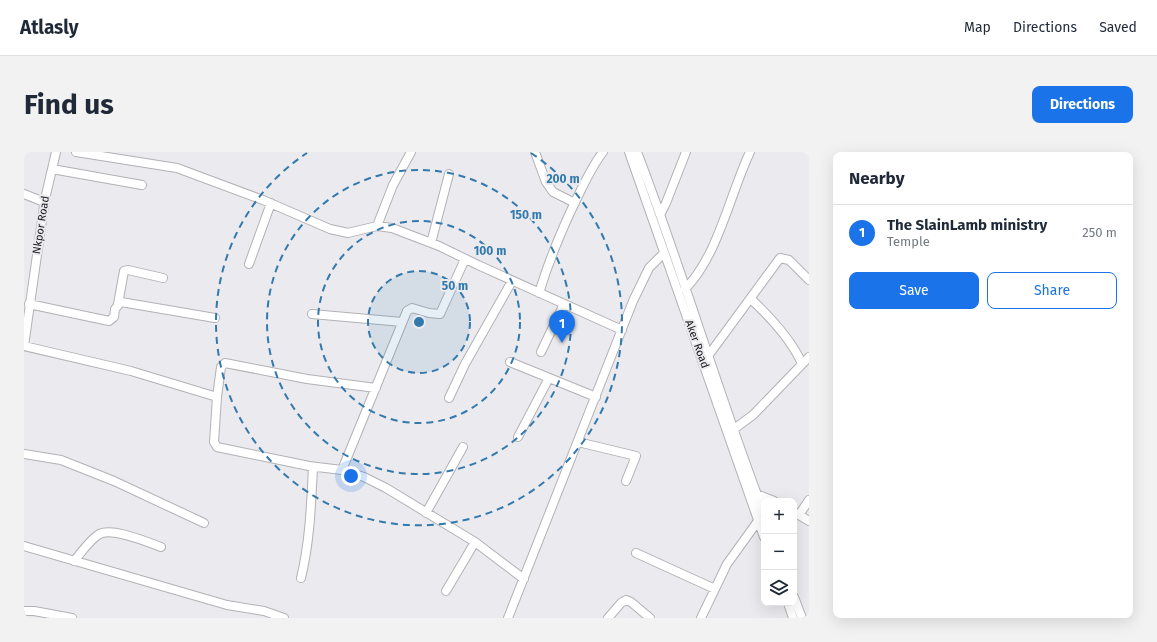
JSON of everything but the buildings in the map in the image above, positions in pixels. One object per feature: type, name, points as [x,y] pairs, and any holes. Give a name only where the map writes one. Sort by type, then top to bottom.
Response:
[{"type":"street","name":"Nkpor Road","points":[[24,346],[25,321],[29,304],[44,202],[56,152]]},
{"type":"street","points":[[76,152],[177,168],[271,203],[330,229],[342,232],[348,233],[377,226],[392,228],[431,243],[622,330]]},
{"type":"street","points":[[377,226],[393,186],[411,152]]},
{"type":"street","points":[[534,152],[546,182],[553,192],[575,203]]},
{"type":"street","points":[[539,293],[550,258],[594,164],[603,152]]},
{"type":"street","name":"Aker Road","points":[[629,152],[664,253],[718,394],[734,429],[761,506]]},
{"type":"street","name":"Aker Road","points":[[637,152],[660,213],[708,356],[718,394],[763,534]]},
{"type":"street","points":[[660,213],[666,203],[686,152]]},
{"type":"street","points":[[685,289],[700,272],[750,152]]},
{"type":"street","points":[[52,169],[142,185]]},
{"type":"street","points":[[431,243],[449,174]]},
{"type":"street","points":[[24,194],[44,202]]},
{"type":"street","points":[[249,264],[271,203]]},
{"type":"street","points":[[508,618],[633,302],[649,268],[664,253]]},
{"type":"street","points":[[708,356],[780,258],[789,260],[809,280]]},
{"type":"street","points":[[342,470],[407,311],[412,308],[429,313],[440,314],[465,259]]},
{"type":"street","points":[[29,304],[109,321],[114,317],[118,304],[124,272],[128,270],[163,278]]},
{"type":"street","points":[[449,398],[464,364],[512,281]]},
{"type":"street","points":[[751,299],[786,338],[799,355],[802,364]]},
{"type":"street","points":[[118,304],[121,302],[215,318]]},
{"type":"street","points":[[541,352],[564,304]]},
{"type":"street","points":[[312,314],[402,322]]},
{"type":"street","points":[[24,346],[131,371],[217,397]]},
{"type":"street","points":[[734,429],[753,415],[809,357]]},
{"type":"street","points":[[510,362],[596,397]]},
{"type":"street","points":[[376,388],[313,380],[225,363],[221,367],[214,442],[217,447],[313,467],[342,470],[364,477],[386,488],[475,542],[524,578]]},
{"type":"street","points":[[518,437],[549,378]]},
{"type":"street","points":[[578,442],[636,456],[626,481]]},
{"type":"street","points":[[426,513],[463,447]]},
{"type":"street","points":[[24,454],[61,460],[114,481],[204,523]]},
{"type":"street","points":[[301,578],[308,551],[311,524],[313,467]]},
{"type":"street","points":[[756,494],[766,498]]},
{"type":"street","points":[[797,513],[809,500]]},
{"type":"street","points":[[797,515],[809,521]]},
{"type":"street","points":[[701,618],[727,564],[758,521]]},
{"type":"street","points":[[74,560],[98,535],[105,532],[125,535],[161,547]]},
{"type":"street","points":[[446,591],[475,542]]},
{"type":"street","points":[[24,546],[196,596],[242,608],[264,611],[284,618]]},
{"type":"street","points":[[636,553],[715,589]]},
{"type":"street","points":[[608,618],[621,603],[626,600],[631,602],[650,618]]},
{"type":"street","points":[[797,605],[802,618]]},
{"type":"street","points":[[789,606],[793,618]]},
{"type":"street","points":[[24,611],[34,611],[72,618]]},
{"type":"place","name":"The SlainLamb ministry","points":[[562,343]]}]
